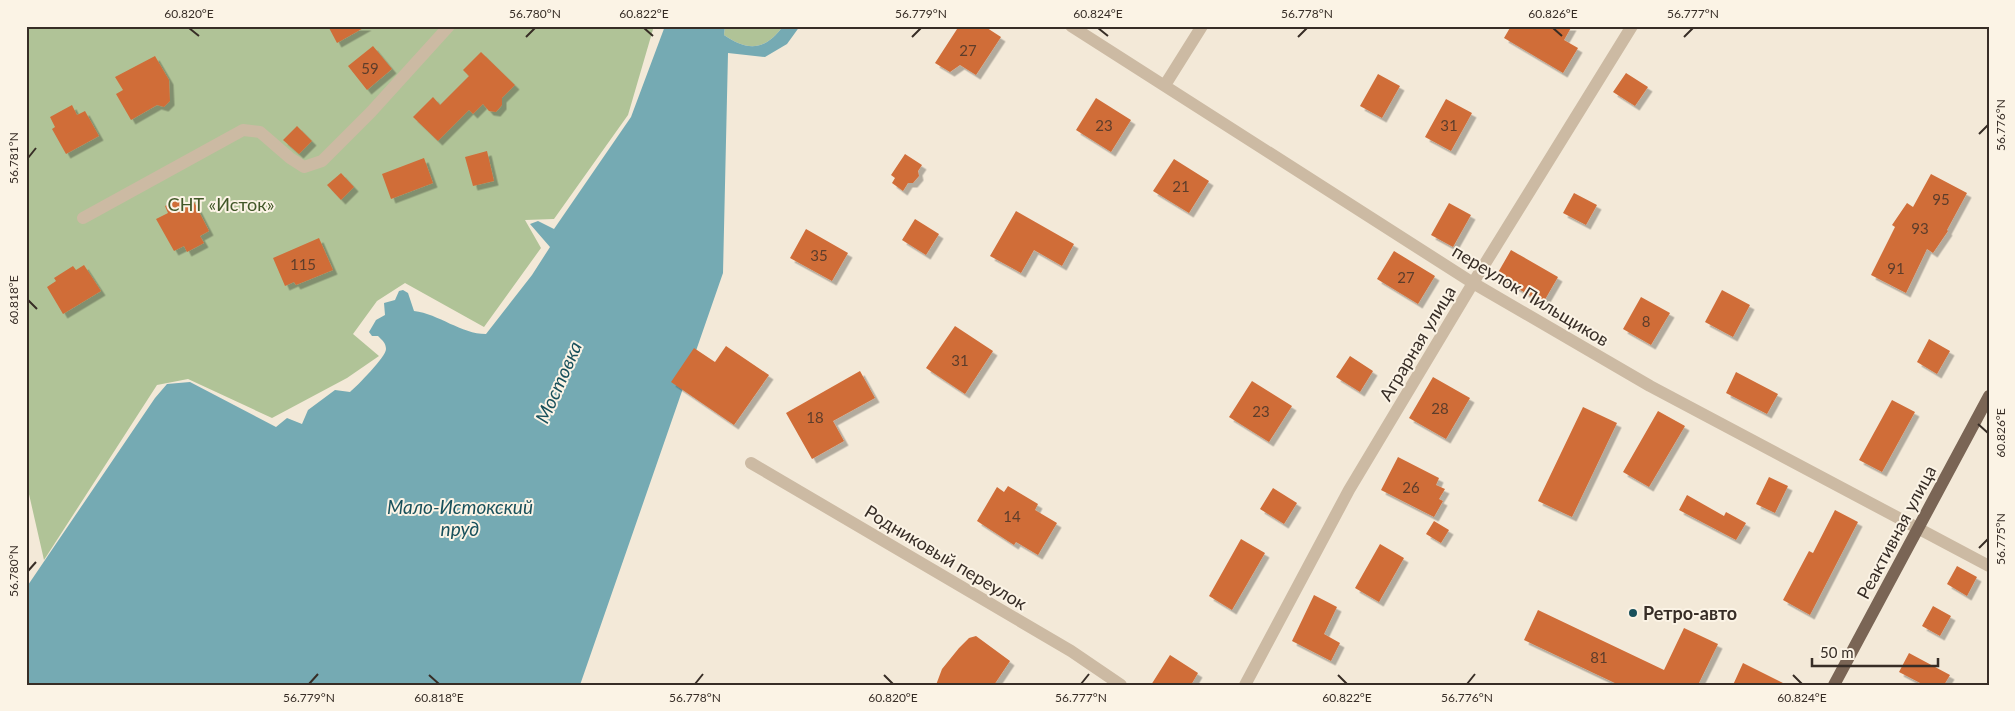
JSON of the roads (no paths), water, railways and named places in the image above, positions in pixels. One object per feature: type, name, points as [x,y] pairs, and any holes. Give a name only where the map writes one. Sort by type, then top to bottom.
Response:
[{"type":"main road","name":"Реактивная улица","points":[[1834,685],[1989,396]]},
{"type":"street","points":[[83,218],[243,130],[260,132],[290,158],[304,167],[322,161],[371,112],[449,26]]},
{"type":"street","name":"переулок Пильщиков","points":[[1071,26],[1473,283],[1650,386],[1989,566]]},
{"type":"street","points":[[1165,85],[1202,26]]},
{"type":"street","name":"Аграрная улица","points":[[1245,685],[1349,490],[1473,283],[1632,26]]},
{"type":"street","name":"Родниковый переулок","points":[[751,463],[1046,636],[1121,685]]},
{"type":"water","name":"Мало-Истокский пруд","points":[[665,26],[725,26],[724,35],[741,44],[756,46],[770,40],[783,26],[800,26],[787,44],[765,57],[728,53],[723,273],[580,685],[26,685],[26,588],[155,398],[167,384],[190,382],[276,427],[287,418],[302,424],[308,410],[335,390],[350,392],[371,371],[385,353],[385,343],[378,336],[372,336],[369,332],[376,320],[385,315],[384,303],[395,300],[399,291],[403,290],[408,293],[414,311],[432,316],[468,331],[486,334],[532,275],[550,247],[530,224],[538,221],[554,229],[631,117]]},
{"type":"place","name":"Ретро-авто","points":[[1633,613]]},
{"type":"park label","name":"СНТ «Исток»","points":[[221,204]]},
{"type":"water label","name":"Мостовка","points":[[558,382]]}]
